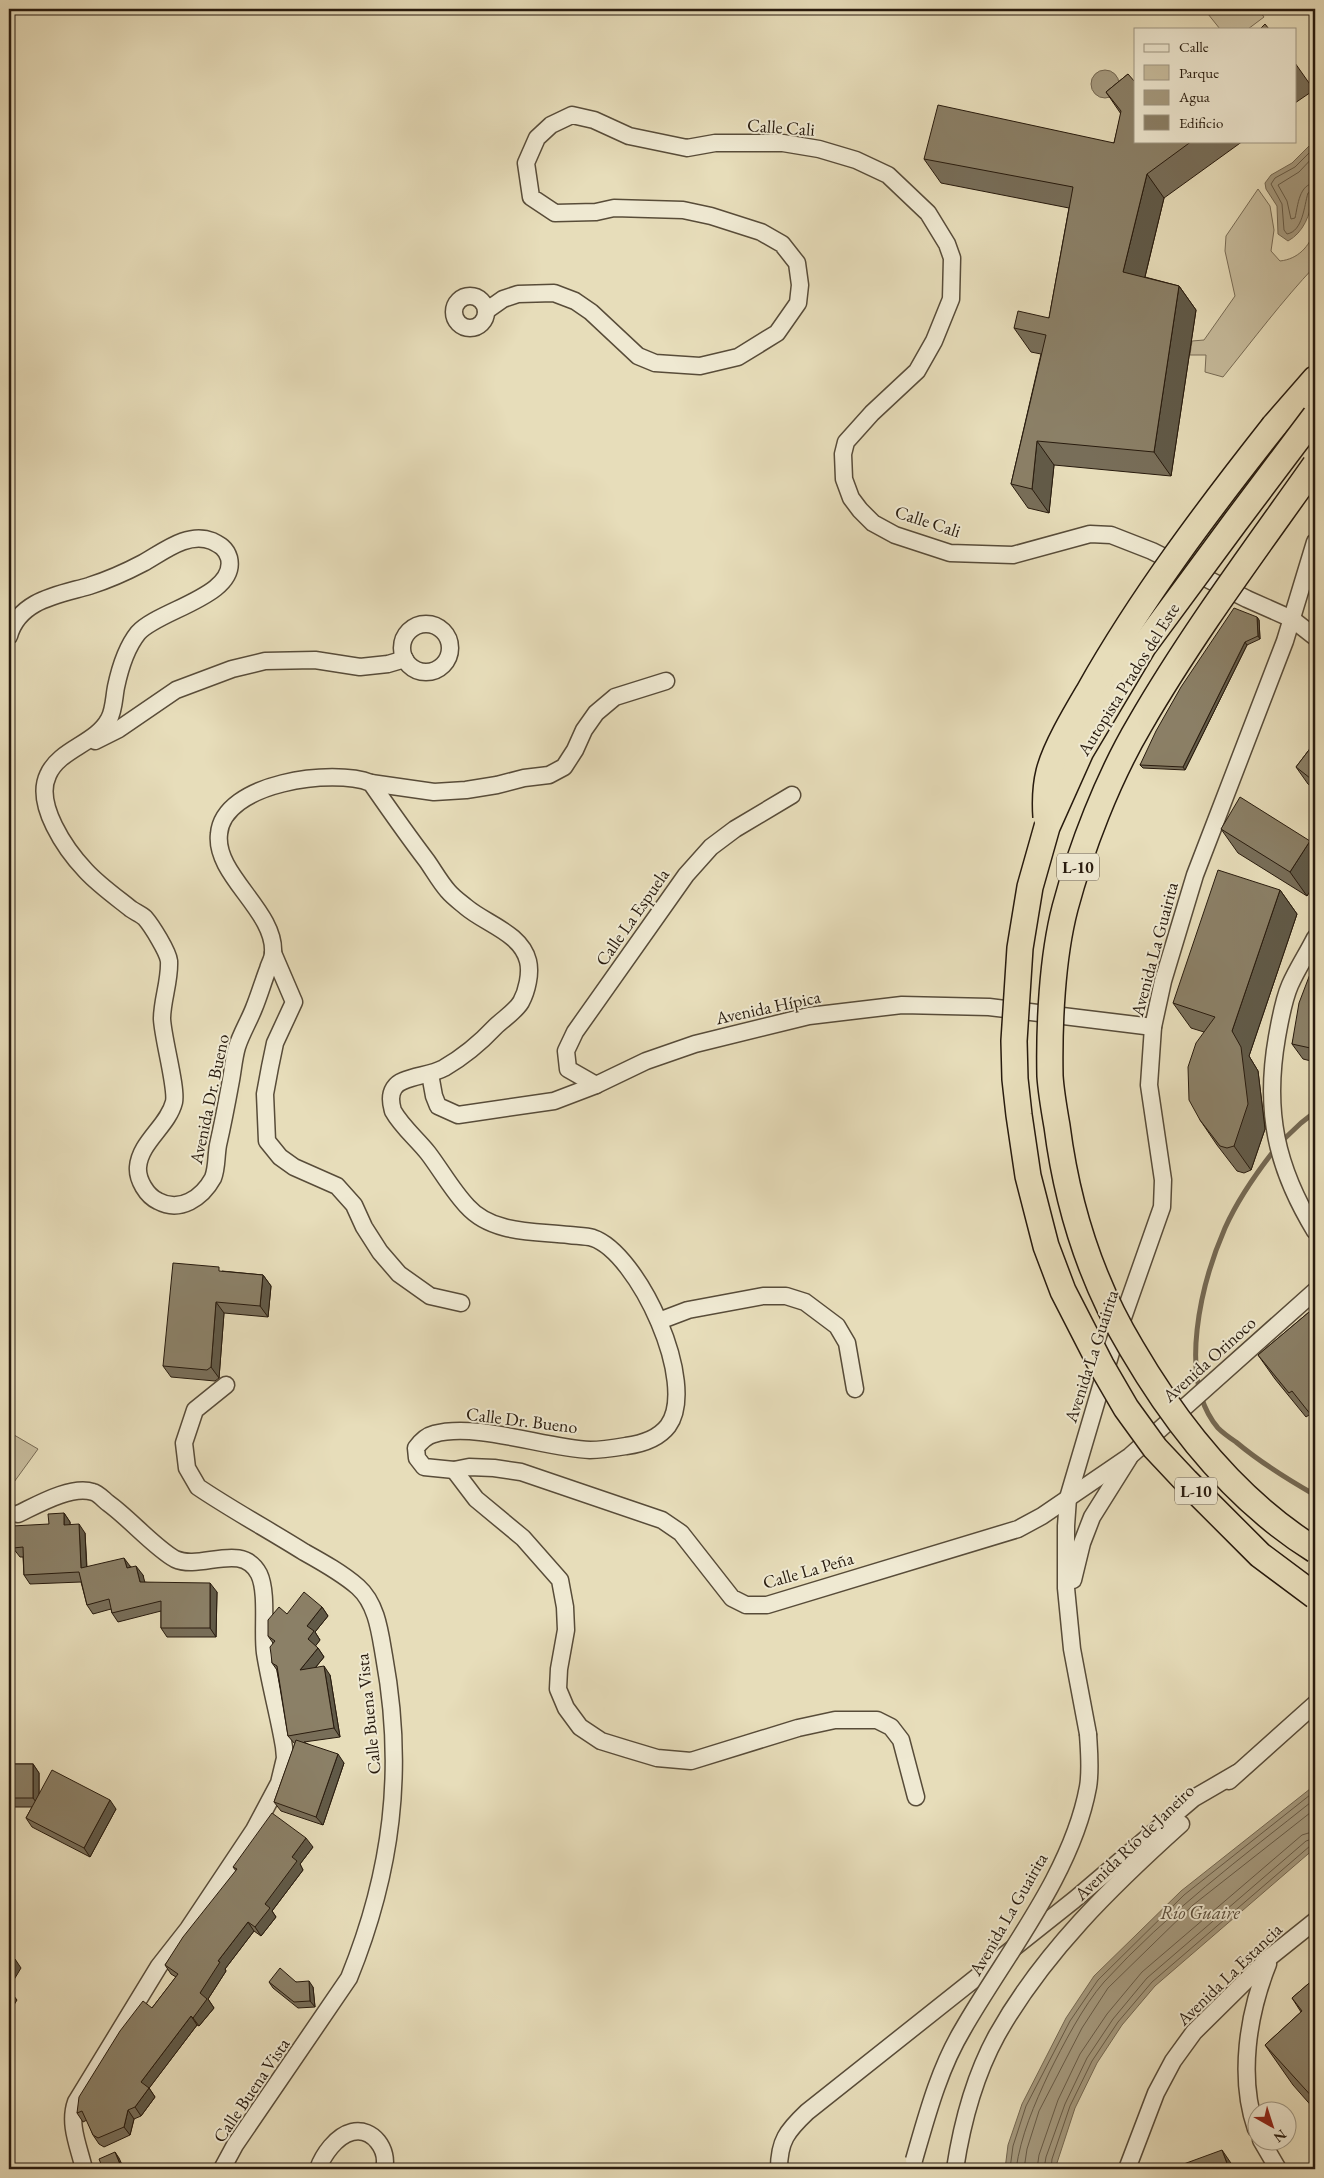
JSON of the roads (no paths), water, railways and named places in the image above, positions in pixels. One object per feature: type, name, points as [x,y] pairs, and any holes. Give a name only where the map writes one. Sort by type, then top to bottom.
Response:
[{"type":"highway","name":"L-10","points":[[1047,828],[1045,792],[1049,770],[1072,722],[1106,661],[1131,621],[1208,509],[1315,378]]},
{"type":"highway","name":"Autopista Prados del Este","points":[[1315,416],[1143,647],[1081,751],[1047,828],[1030,887],[1020,948],[1014,1042],[1015,1079],[1028,1176],[1046,1246],[1063,1291],[1101,1365],[1126,1408],[1155,1448],[1260,1555],[1315,1596]]},
{"type":"highway","name":"Autopista Prados del Este","points":[[1315,465],[1186,650],[1139,726],[1108,790],[1083,851],[1065,909],[1059,936],[1052,998],[1050,1078],[1059,1144],[1070,1198],[1087,1255],[1115,1322],[1150,1379],[1203,1450],[1247,1497],[1291,1535],[1315,1550]]},
{"type":"street","name":"Calle Cali","points":[[486,311],[503,299],[518,294],[554,293],[575,301],[592,312],[638,356],[655,363],[700,366],[738,357],[777,333],[798,303],[800,286],[798,263],[782,244],[761,232],[711,216],[683,210],[614,208],[596,212],[555,213],[531,198],[526,163],[537,138],[551,125],[564,118],[572,115],[594,120],[628,136],[687,148],[716,143],[784,143],[820,149],[856,160],[888,175],[928,213],[947,244],[952,258],[951,299],[945,316],[917,371],[872,413],[846,442],[843,454],[844,479],[852,498],[860,510],[873,523],[895,535],[950,553],[1013,555],[1090,534],[1111,535],[1152,551],[1247,599],[1292,619],[1315,637]]},
{"type":"street","name":"Avenida Dr. Bueno","points":[[9,636],[14,621],[21,613],[49,597],[108,579],[133,568],[186,539],[204,538],[217,543],[226,550],[230,563],[227,574],[220,584],[207,594],[140,631],[122,662],[111,716],[103,728],[51,768],[45,779],[45,803],[58,833],[85,870],[145,918],[169,957],[162,1015],[175,1099],[166,1118],[142,1153],[137,1170],[142,1184],[151,1197],[163,1204],[179,1206],[195,1200],[208,1186],[215,1173],[217,1152],[237,1047],[255,1005],[273,953]]},
{"type":"street","name":"Avenida La Guairita","points":[[912,2166],[933,2096],[950,2054],[962,2030],[1042,1903],[1079,1822],[1088,1786],[1088,1734],[1072,1649],[1068,1604],[1066,1526],[1068,1498],[1112,1349],[1162,1207],[1163,1180],[1149,1085],[1153,1027],[1163,981],[1195,875],[1257,716],[1292,619],[1315,542]]},
{"type":"street","points":[[64,757],[120,729],[176,690],[232,668],[265,661],[315,660],[360,667],[405,660]]},
{"type":"street","points":[[461,1303],[430,1296],[399,1274],[380,1252],[364,1227],[354,1204],[337,1186],[294,1167],[280,1157],[267,1141],[265,1094],[270,1067],[275,1043],[294,1002],[273,953],[268,930],[250,899],[229,870],[220,852],[218,834],[230,810],[240,801],[256,792],[285,782],[321,778],[358,778],[371,783],[434,792],[489,786],[524,778],[549,775],[564,767],[592,719],[615,698],[666,681]]},
{"type":"street","points":[[371,783],[448,891],[470,911],[511,936],[522,947],[528,960],[529,975],[521,1002],[485,1039],[441,1070],[430,1074]]},
{"type":"street","name":"Calle La Espuela","points":[[596,1085],[568,1069],[566,1052],[575,1032],[686,875],[711,847],[735,829],[792,795]]},
{"type":"street","points":[[1315,938],[1290,986],[1279,1027],[1273,1060],[1271,1091],[1273,1126],[1286,1172],[1303,1211],[1315,1231]]},
{"type":"street","name":"Avenida Hípica","points":[[430,1074],[438,1106],[458,1115],[554,1101],[596,1085],[646,1061],[694,1044],[809,1016],[902,1005],[989,1007],[1153,1027]]},
{"type":"street","name":"Calle Dr. Bueno","points":[[430,1074],[403,1081],[394,1087],[390,1096],[392,1108],[402,1124],[427,1151],[468,1208],[490,1223],[513,1230],[594,1238],[610,1249],[648,1299],[659,1320],[671,1354],[677,1384],[677,1407],[668,1426],[653,1439],[636,1445],[590,1450],[459,1431],[434,1434],[422,1440],[416,1448],[417,1458],[424,1467],[454,1470]]},
{"type":"street","name":"Avenida Orinoco","points":[[1130,1456],[1315,1291]]},
{"type":"street","points":[[659,1320],[688,1310],[763,1296],[786,1296],[805,1302],[837,1326],[847,1343],[855,1389]]},
{"type":"street","name":"Calle Buena Vista","points":[[222,2169],[236,2145],[349,1978],[361,1949],[385,1860],[395,1780],[395,1745],[388,1677],[374,1612],[367,1597],[358,1587],[324,1564],[198,1487],[187,1468],[184,1442],[195,1410],[226,1385]]},
{"type":"street","points":[[1068,1604],[1082,1543],[1092,1517],[1130,1456]]},
{"type":"street","name":"Calle La Peña","points":[[454,1470],[469,1467],[521,1472],[662,1520],[681,1533],[732,1598],[746,1605],[767,1605],[1018,1529],[1130,1456]]},
{"type":"street","points":[[454,1470],[476,1499],[523,1538],[560,1580],[565,1607],[566,1630],[559,1669],[558,1689],[566,1708],[580,1728],[601,1741],[627,1750],[657,1758],[691,1761],[798,1728],[835,1720],[878,1720],[891,1727],[901,1740],[916,1798]]},
{"type":"street","points":[[18,1514],[57,1496],[75,1491],[93,1492],[125,1515],[162,1550],[176,1559],[188,1562],[238,1558],[250,1562],[259,1573],[263,1586],[265,1653],[284,1747],[285,1758],[280,1782],[254,1830],[188,1929],[159,1966],[76,2102],[72,2113],[73,2127],[84,2169]]},
{"type":"street","name":"Avenida Río de Janeiro","points":[[955,2169],[964,2118],[977,2079],[996,2037],[1052,1954],[1125,1874],[1315,1704]]},
{"type":"street","points":[[779,2169],[781,2146],[786,2134],[807,2112],[1074,1900],[1194,1798],[1237,1774]]},
{"type":"street","name":"Avenida La Estancia","points":[[1127,2169],[1156,2093],[1174,2061],[1194,2032],[1270,1957],[1315,1921]]},
{"type":"street","points":[[1250,2100],[1248,2056],[1257,1990],[1270,1957]]},
{"type":"street","points":[[318,2169],[328,2150],[340,2138],[352,2132],[367,2133],[377,2140],[385,2153],[384,2169]]},
{"type":"street","points":[[1267,2150],[1278,2169]]},
{"type":"water","points":[[1105,70],[1115,74],[1119,84],[1115,94],[1105,98],[1095,94],[1091,84],[1095,74]]},
{"type":"water","points":[[1315,140],[1315,181],[1310,210],[1298,233],[1288,241],[1278,234],[1277,206],[1266,189],[1265,183],[1271,175],[1292,163]]},
{"type":"water","name":"Río Guaire","points":[[1315,1785],[1315,1848],[1155,1986],[1122,2025],[1097,2063],[1075,2108],[1055,2169],[1005,2169],[1008,2145],[1022,2104],[1066,2018],[1094,1976],[1181,1891]]},
{"type":"waterway","points":[[1282,1141],[1315,1112]]},
{"type":"waterway","points":[[1276,1148],[1242,1196],[1230,1217],[1216,1250],[1208,1275],[1197,1330],[1198,1384],[1205,1408],[1220,1430],[1265,1464],[1315,1495]]}]
